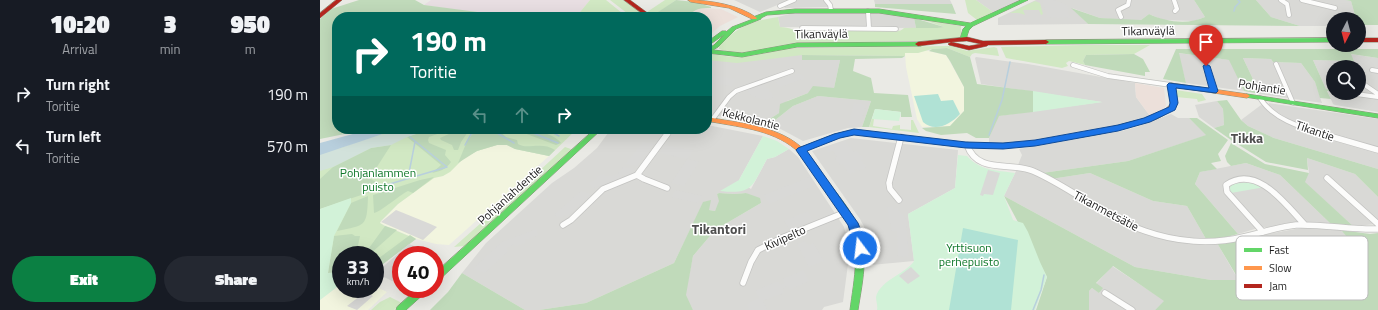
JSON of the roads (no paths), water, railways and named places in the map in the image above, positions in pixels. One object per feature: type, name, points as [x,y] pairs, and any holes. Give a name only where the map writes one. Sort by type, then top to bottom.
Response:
[{"type":"street","points":[[320,16],[339,0]]},
{"type":"street","points":[[627,0],[643,12]]},
{"type":"street","points":[[690,0],[730,7],[744,13],[752,19]]},
{"type":"street","points":[[780,6],[794,0]]},
{"type":"street","points":[[826,0],[830,5],[831,10]]},
{"type":"street","points":[[961,42],[966,29],[970,26],[1025,0]]},
{"type":"street","points":[[1121,17],[1118,10],[1128,5],[1129,0]]},
{"type":"street","points":[[1174,0],[1177,9],[1175,11]]},
{"type":"street","points":[[1281,0],[1287,4],[1289,15]]},
{"type":"street","points":[[1302,0],[1335,8]]},
{"type":"street","points":[[726,54],[717,50],[712,44],[730,31],[752,19],[770,14],[795,11],[831,10],[894,12],[970,26]]},
{"type":"street","points":[[868,11],[869,28]]},
{"type":"street","points":[[970,26],[975,43]]},
{"type":"street","points":[[802,28],[896,29]]},
{"type":"street","name":"Tikanväylä","points":[[712,52],[726,54],[749,54],[772,48],[797,45],[918,44],[961,42],[1010,43],[1326,40]]},
{"type":"street","points":[[1366,40],[1378,40]]},
{"type":"street","points":[[1276,64],[1293,103]]},
{"type":"street","name":"Pohjantie","points":[[1073,65],[1087,70],[1115,76],[1378,116]]},
{"type":"street","points":[[1206,66],[1214,91]]},
{"type":"street","points":[[1372,70],[1378,70]]},
{"type":"street","points":[[712,118],[736,91],[792,71]]},
{"type":"street","points":[[801,150],[837,136],[853,132],[966,145],[1021,144],[1133,124],[1157,116],[1172,108],[1174,103],[1171,85]]},
{"type":"street","points":[[1366,86],[1378,94]]},
{"type":"street","points":[[1366,95],[1378,97]]},
{"type":"street","name":"Tikantie","points":[[1260,98],[1266,106],[1295,126],[1378,150]]},
{"type":"street","name":"Kekkolantie","points":[[712,120],[771,133],[790,141],[801,150],[846,212],[858,236],[860,266],[854,310]]},
{"type":"street","name":"Pohjanlahdentie","points":[[444,270],[593,134]]},
{"type":"street","points":[[563,225],[571,220],[603,189],[637,175],[667,134]]},
{"type":"street","points":[[899,200],[890,189],[889,183],[901,137]]},
{"type":"street","name":"Tikanmetsätie","points":[[966,145],[970,155],[979,162],[988,165],[1031,170],[1123,222],[1145,232],[1177,239],[1197,241],[1221,241],[1236,238]]},
{"type":"street","points":[[637,175],[642,180],[662,184],[667,188]]},
{"type":"street","points":[[1327,178],[1378,224]]},
{"type":"street","points":[[1263,232],[1227,192],[1226,185],[1229,182],[1249,180],[1264,184],[1269,187],[1305,225]]},
{"type":"street","name":"Kivipelto","points":[[743,283],[751,262],[758,250],[784,237],[846,212]]},
{"type":"street","name":"Tikanmetsätie","points":[[1244,236],[1305,225],[1378,229]]},
{"type":"street","points":[[1105,293],[1132,310]]},
{"type":"street","points":[[400,310],[413,298]]},
{"type":"water","points":[[353,134],[383,134],[320,155],[320,143]]},
{"type":"waterway","points":[[1234,11],[1235,7],[1240,2],[1238,0]]},
{"type":"waterway","points":[[989,135],[1002,100],[1010,62]]},
{"type":"waterway","points":[[465,145],[471,134]]},
{"type":"waterway","points":[[499,134],[514,143]]},
{"type":"waterway","points":[[536,134],[558,143]]},
{"type":"waterway","points":[[555,134],[559,136]]},
{"type":"waterway","points":[[383,186],[447,167],[410,137]]},
{"type":"waterway","points":[[408,178],[415,142]]},
{"type":"waterway","points":[[1033,310],[1041,290],[1044,275]]},
{"type":"district","name":"Tikka","points":[[1247,138]]},
{"type":"district","name":"Tikantori","points":[[719,229]]},
{"type":"park label","name":"Pohjanlammen puisto","points":[[378,180]]},
{"type":"park label","name":"Yrttisuon perhepuisto","points":[[969,255]]}]
